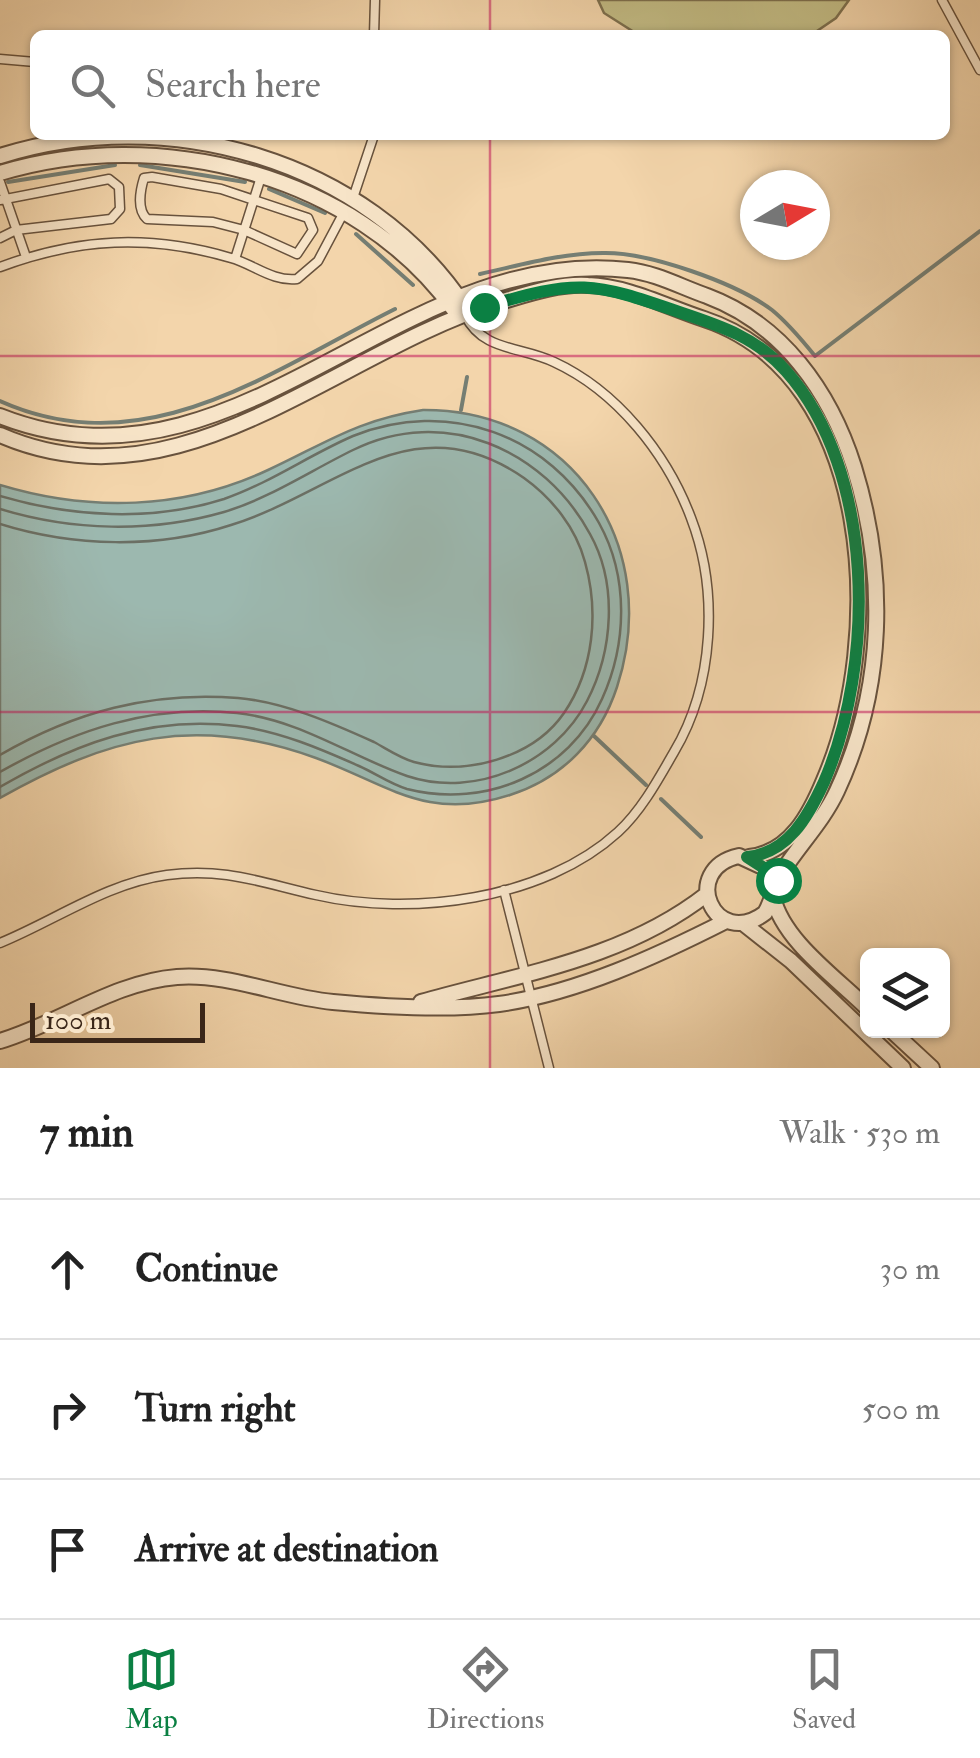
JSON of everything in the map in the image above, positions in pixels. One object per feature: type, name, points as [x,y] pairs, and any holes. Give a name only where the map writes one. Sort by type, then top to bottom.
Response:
[{"type":"street","points":[[0,156],[84,140]]},
{"type":"street","points":[[159,140],[191,141],[290,166],[422,253],[460,309]]},
{"type":"street","points":[[0,172],[55,158],[105,154],[174,157],[261,176],[348,206]]},
{"type":"street","points":[[0,416],[87,438],[174,430],[215,416],[460,309],[563,271],[608,269],[655,276],[722,302],[762,324],[798,360],[831,413],[852,462],[870,522],[878,619],[860,730],[836,792],[773,894],[765,914],[744,924]]},
{"type":"street","points":[[0,435],[34,448],[86,456],[135,456],[180,448],[222,433],[460,309],[586,284],[639,296],[732,330],[759,346],[788,373],[819,426],[846,495],[855,540],[860,611],[852,689],[838,747],[812,809],[784,842],[765,855],[718,865],[710,874],[707,894],[710,906],[726,921],[744,924],[791,961],[903,1068]]},
{"type":"street","points":[[747,857],[767,870],[782,922],[860,1001]]},
{"type":"street","points":[[411,1005],[528,976],[626,942],[672,920],[707,894]]},
{"type":"street","points":[[0,1041],[139,982],[177,977],[211,976],[331,1002],[452,1007],[534,997],[637,962],[726,921]]},
{"type":"street","points":[[900,1038],[932,1068]]},
{"type":"lane","points":[[374,30],[375,0]]},
{"type":"lane","points":[[942,0],[980,70]]},
{"type":"lane","points":[[0,59],[30,62]]},
{"type":"lane","points":[[0,267],[26,257],[119,239],[183,246],[235,259],[281,279],[303,277],[318,261],[348,206],[372,140]]},
{"type":"lane","points":[[235,259],[261,176]]},
{"type":"lane","points":[[144,178],[221,189],[254,199],[308,218],[313,230],[298,254],[244,230],[213,222],[147,219],[140,210],[144,178]]},
{"type":"lane","points":[[0,238],[16,230],[112,219],[120,209],[115,180],[90,180],[3,200]]},
{"type":"lane","points":[[0,182],[3,200],[26,257]]},
{"type":"lane","points":[[0,943],[104,892],[168,874],[210,872],[262,878],[316,895],[356,901],[411,902],[504,890],[581,860],[619,831],[651,791],[686,732],[704,675],[708,606],[691,518],[647,438],[586,381],[554,362],[487,343],[473,331],[460,309]]},
{"type":"lane","points":[[504,890],[549,1068]]},
{"type":"shaded area","points":[[598,0],[849,0],[836,18],[818,30],[631,30],[604,13]]},
{"type":"water","points":[[423,410],[476,416],[523,433],[562,460],[594,496],[615,538],[627,585],[628,635],[617,687],[590,740],[563,767],[510,795],[481,802],[431,802],[272,745],[192,735],[116,747],[78,760],[0,798],[0,485],[67,500],[101,503],[136,503],[203,493],[268,470],[360,426]]},
{"type":"waterway","points":[[8,182],[115,165]]},
{"type":"waterway","points":[[140,165],[245,182]]},
{"type":"waterway","points":[[269,189],[325,213]]},
{"type":"waterway","points":[[480,274],[542,260],[603,253],[667,263],[737,290],[772,310],[815,356],[980,231]]},
{"type":"waterway","points":[[356,234],[413,285]]},
{"type":"waterway","points":[[0,401],[53,418],[105,423],[155,417],[205,403],[253,383],[395,309]]},
{"type":"waterway","points":[[461,410],[467,377]]},
{"type":"waterway","points":[[594,736],[646,785]]},
{"type":"waterway","points":[[661,799],[701,837]]},
{"type":"route","points":[[484,307],[586,284],[639,296],[703,318],[732,330],[776,361],[800,390],[819,426],[846,495],[855,540],[860,611],[856,664],[838,747],[812,809],[784,842],[765,855],[747,857],[767,870],[774,892],[778,880]]}]
